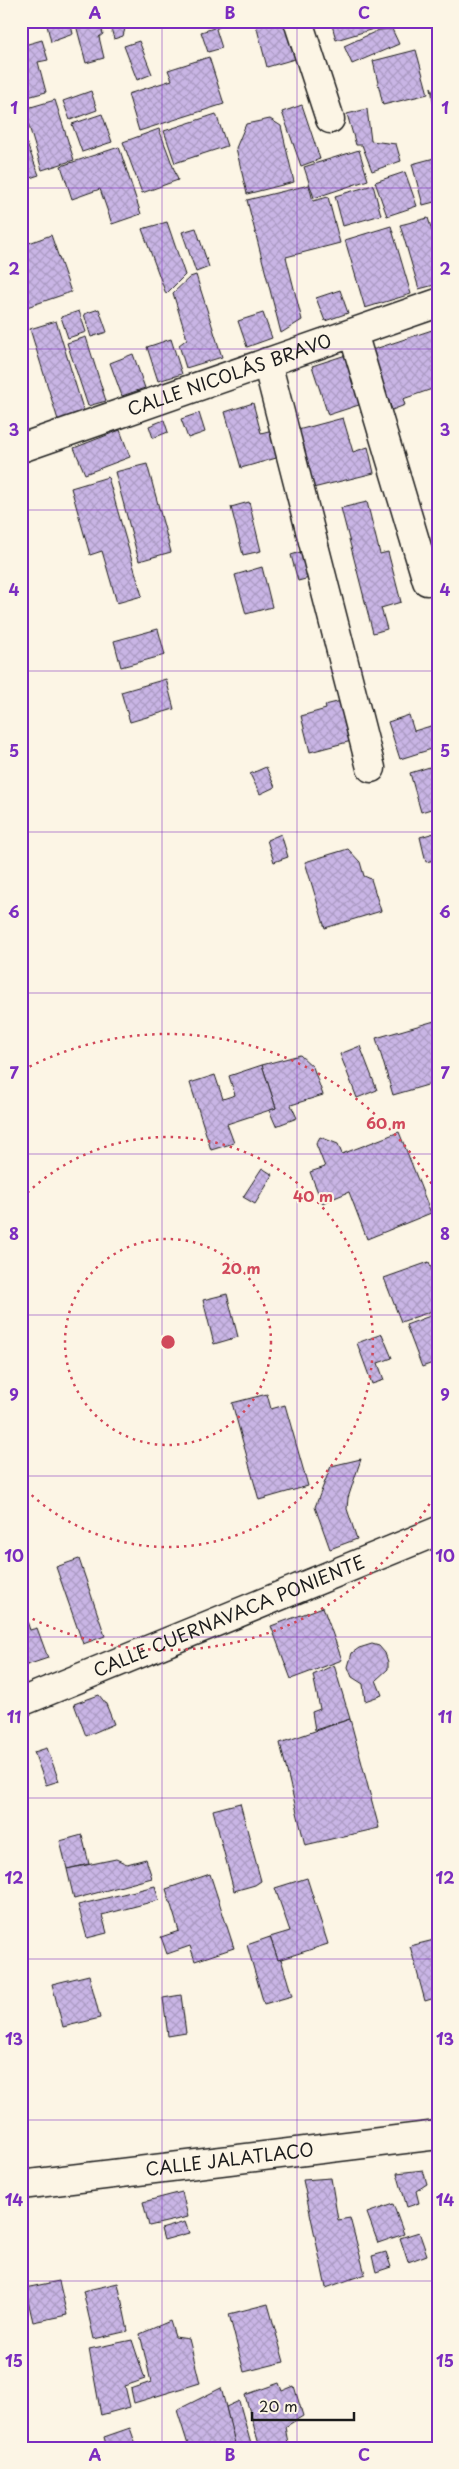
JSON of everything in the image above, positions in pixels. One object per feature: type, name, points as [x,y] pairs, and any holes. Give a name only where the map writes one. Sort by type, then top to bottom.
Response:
[{"type":"street","points":[[298,21],[330,119]]},
{"type":"street","name":"CALLE NICOLÁS BRAVO","points":[[21,448],[438,303]]},
{"type":"street","points":[[353,333],[427,581]]},
{"type":"street","points":[[267,362],[371,768]]},
{"type":"street","name":"CALLE CUERNAVACA PONIENTE","points":[[21,1702],[438,1531]]},
{"type":"street","name":"CALLE JALATLACO","points":[[21,2185],[438,2135]]},
{"type":"building","points":[[46,21],[70,21],[73,34],[51,42]]},
{"type":"building","points":[[75,21],[100,21],[103,34],[99,37],[104,58],[86,63]]},
{"type":"building","points":[[109,21],[138,21],[126,25],[123,36],[114,39]]},
{"type":"building","points":[[212,21],[228,21],[216,29],[222,48],[208,52],[201,32],[214,28]]},
{"type":"building","points":[[255,21],[288,21],[298,58],[267,67]]},
{"type":"building","points":[[331,21],[394,21],[394,23],[336,40]]},
{"type":"building","points":[[392,29],[399,44],[352,64],[344,46],[379,30]]},
{"type":"building","points":[[42,40],[48,60],[38,62],[46,92],[24,98],[21,86],[21,46]]},
{"type":"building","points":[[139,41],[152,74],[137,80],[124,46]]},
{"type":"building","points":[[416,50],[428,94],[383,105],[373,61]]},
{"type":"building","points":[[209,57],[224,104],[139,131],[128,94],[172,80],[168,70]]},
{"type":"building","points":[[431,87],[434,94],[438,93],[438,106],[434,107]]},
{"type":"building","points":[[91,91],[97,110],[70,120],[63,101]]},
{"type":"building","points":[[55,100],[74,160],[42,170],[24,109]]},
{"type":"building","points":[[302,105],[320,159],[301,166],[282,112]]},
{"type":"building","points":[[367,109],[371,141],[396,144],[401,161],[372,171],[362,145],[356,145],[347,114]]},
{"type":"building","points":[[102,114],[112,142],[82,152],[72,124]]},
{"type":"building","points":[[216,114],[227,146],[175,163],[164,131]]},
{"type":"building","points":[[270,119],[281,126],[294,182],[247,194],[236,148],[246,124]]},
{"type":"building","points":[[21,129],[39,175],[21,181]]},
{"type":"building","points":[[159,129],[178,180],[142,193],[123,142]]},
{"type":"building","points":[[119,147],[141,214],[112,224],[100,189],[72,199],[61,166]]},
{"type":"building","points":[[359,150],[368,180],[314,198],[304,167]]},
{"type":"building","points":[[438,157],[438,201],[423,205],[412,164]]},
{"type":"building","points":[[405,172],[417,206],[387,216],[375,182]]},
{"type":"building","points":[[309,185],[313,201],[328,197],[340,243],[286,257],[302,320],[281,333],[247,200]]},
{"type":"building","points":[[373,185],[381,215],[343,226],[335,196]]},
{"type":"building","points":[[21,210],[27,229],[21,231]]},
{"type":"building","points":[[428,218],[435,240],[438,241],[438,284],[419,289],[400,225]]},
{"type":"building","points":[[167,222],[185,275],[166,294],[142,229]]},
{"type":"building","points":[[391,226],[411,294],[365,308],[345,240]]},
{"type":"building","points":[[196,228],[209,267],[196,272],[182,232]]},
{"type":"building","points":[[51,235],[71,292],[21,309],[21,246]]},
{"type":"building","points":[[196,275],[222,357],[186,368],[179,345],[187,339],[173,293],[190,277]]},
{"type":"building","points":[[340,290],[348,313],[325,321],[316,298]]},
{"type":"building","points":[[99,309],[107,332],[91,337],[84,314]]},
{"type":"building","points":[[79,311],[86,332],[68,338],[61,317]]},
{"type":"building","points":[[263,313],[272,338],[247,347],[238,321]]},
{"type":"building","points":[[56,321],[84,412],[58,420],[30,329]]},
{"type":"building","points":[[435,329],[438,338],[438,387],[403,399],[405,405],[392,410],[372,350]]},
{"type":"building","points":[[86,337],[106,401],[88,406],[67,343]]},
{"type":"building","points":[[171,339],[182,374],[158,381],[147,347]]},
{"type":"building","points":[[133,354],[145,388],[122,396],[110,363]]},
{"type":"building","points":[[346,355],[365,403],[328,415],[312,366]]},
{"type":"building","points":[[253,403],[261,433],[280,428],[287,455],[241,468],[225,412]]},
{"type":"building","points":[[199,413],[205,432],[188,438],[181,419]]},
{"type":"building","points":[[343,418],[353,452],[368,447],[374,473],[313,488],[298,430]]},
{"type":"building","points":[[164,420],[168,432],[153,438],[149,426]]},
{"type":"building","points":[[120,430],[130,457],[85,474],[74,448]]},
{"type":"building","points":[[147,464],[171,552],[139,561],[115,472]]},
{"type":"building","points":[[108,477],[142,596],[117,603],[102,551],[90,555],[71,488]]},
{"type":"building","points":[[249,502],[261,551],[243,555],[231,507]]},
{"type":"building","points":[[367,502],[380,554],[388,552],[401,602],[381,608],[387,629],[373,633],[341,508]]},
{"type":"building","points":[[310,549],[317,576],[298,581],[291,555]]},
{"type":"building","points":[[262,567],[272,607],[246,614],[235,575]]},
{"type":"building","points":[[158,629],[165,655],[121,667],[114,641]]},
{"type":"building","points":[[166,679],[174,709],[130,722],[121,692]]},
{"type":"building","points":[[349,699],[359,739],[310,752],[301,716],[326,709],[325,705]]},
{"type":"building","points":[[409,715],[414,731],[434,725],[438,734],[438,747],[400,759],[388,722]]},
{"type":"building","points":[[433,766],[438,781],[438,807],[421,812],[410,773]]},
{"type":"building","points":[[266,767],[275,787],[260,794],[250,774]]},
{"type":"building","points":[[438,832],[438,859],[426,862],[420,837]]},
{"type":"building","points":[[281,834],[288,857],[274,862],[267,840]]},
{"type":"building","points":[[348,849],[360,862],[364,876],[371,879],[381,911],[325,928],[305,862]]},
{"type":"building","points":[[438,1020],[438,1082],[393,1095],[376,1038]]},
{"type":"building","points":[[360,1046],[377,1090],[357,1098],[340,1054]]},
{"type":"building","points":[[300,1055],[313,1067],[323,1095],[291,1105],[297,1118],[276,1126],[269,1110],[276,1108],[262,1065]]},
{"type":"building","points":[[262,1065],[276,1108],[227,1124],[234,1143],[211,1150],[190,1083],[215,1075],[223,1099],[235,1095],[229,1076]]},
{"type":"building","points":[[399,1132],[431,1213],[367,1239],[349,1192],[322,1203],[310,1172],[325,1167],[316,1144],[320,1137],[338,1144],[342,1154]]},
{"type":"building","points":[[262,1168],[273,1175],[255,1204],[243,1197]]},
{"type":"building","points":[[429,1262],[438,1286],[438,1309],[401,1322],[384,1278]]},
{"type":"building","points":[[227,1294],[238,1337],[214,1344],[203,1300]]},
{"type":"building","points":[[438,1313],[438,1361],[422,1367],[406,1325]]},
{"type":"building","points":[[382,1334],[392,1358],[378,1363],[384,1380],[372,1384],[357,1343]]},
{"type":"building","points":[[267,1394],[271,1409],[285,1405],[308,1486],[259,1500],[232,1403]]},
{"type":"building","points":[[361,1459],[348,1498],[347,1509],[357,1539],[330,1549],[315,1507],[331,1466]]},
{"type":"building","points":[[79,1559],[105,1636],[83,1644],[56,1567]]},
{"type":"building","points":[[21,1604],[30,1630],[37,1628],[48,1658],[21,1667]]},
{"type":"building","points":[[323,1607],[342,1660],[291,1679],[271,1626]]},
{"type":"building","points":[[372,1644],[379,1646],[385,1653],[388,1669],[376,1680],[382,1695],[365,1701],[363,1684],[352,1677],[348,1667],[352,1653],[359,1648]]},
{"type":"building","points":[[334,1665],[350,1719],[315,1730],[312,1712],[320,1709],[313,1675]]},
{"type":"building","points":[[99,1695],[106,1704],[114,1724],[86,1736],[74,1704]]},
{"type":"building","points":[[350,1719],[379,1828],[305,1845],[280,1743]]},
{"type":"building","points":[[47,1748],[59,1781],[46,1785],[34,1752]]},
{"type":"building","points":[[240,1803],[261,1881],[255,1885],[234,1891],[213,1810]]},
{"type":"building","points":[[82,1835],[89,1864],[67,1869],[60,1841]]},
{"type":"building","points":[[116,1859],[127,1864],[146,1859],[152,1878],[74,1899],[67,1869]]},
{"type":"building","points":[[210,1874],[234,1948],[195,1961],[190,1946],[167,1954],[161,1937],[179,1931],[166,1889]]},
{"type":"building","points":[[307,1878],[328,1944],[278,1960],[270,1937],[290,1931],[275,1888]]},
{"type":"building","points":[[155,1886],[159,1900],[102,1915],[107,1933],[87,1938],[78,1905]]},
{"type":"building","points":[[270,1937],[278,1960],[281,1959],[292,1996],[264,2004],[247,1945]]},
{"type":"building","points":[[438,1939],[438,1997],[425,2001],[410,1946]]},
{"type":"building","points":[[89,1975],[100,2018],[63,2027],[52,1984]]},
{"type":"building","points":[[181,1995],[186,2033],[168,2036],[163,1998]]},
{"type":"building","points":[[423,2170],[427,2184],[416,2191],[419,2203],[407,2207],[397,2173]]},
{"type":"building","points":[[331,2178],[338,2220],[350,2218],[365,2274],[326,2288],[303,2180]]},
{"type":"building","points":[[182,2192],[188,2217],[149,2226],[143,2202]]},
{"type":"building","points":[[393,2204],[404,2234],[378,2243],[367,2213]]},
{"type":"building","points":[[185,2222],[189,2233],[164,2240],[161,2229]]},
{"type":"building","points":[[419,2232],[427,2255],[408,2262],[400,2238]]},
{"type":"building","points":[[386,2252],[391,2267],[376,2272],[372,2256]]},
{"type":"building","points":[[59,2281],[67,2315],[33,2322],[25,2288]]},
{"type":"building","points":[[118,2283],[128,2331],[94,2339],[83,2291]]},
{"type":"building","points":[[268,2304],[284,2362],[244,2372],[229,2314]]},
{"type":"building","points":[[170,2321],[175,2337],[189,2339],[200,2383],[134,2403],[131,2389],[151,2382],[140,2334]]},
{"type":"building","points":[[132,2340],[145,2379],[125,2386],[130,2407],[101,2415],[89,2349]]},
{"type":"building","points":[[279,2383],[282,2391],[294,2386],[303,2416],[285,2427],[289,2448],[260,2448],[245,2395]]},
{"type":"building","points":[[221,2388],[236,2445],[229,2448],[189,2448],[177,2410]]},
{"type":"building","points":[[239,2401],[252,2448],[236,2448],[226,2407]]},
{"type":"building","points":[[130,2428],[137,2448],[107,2448],[104,2437]]}]
